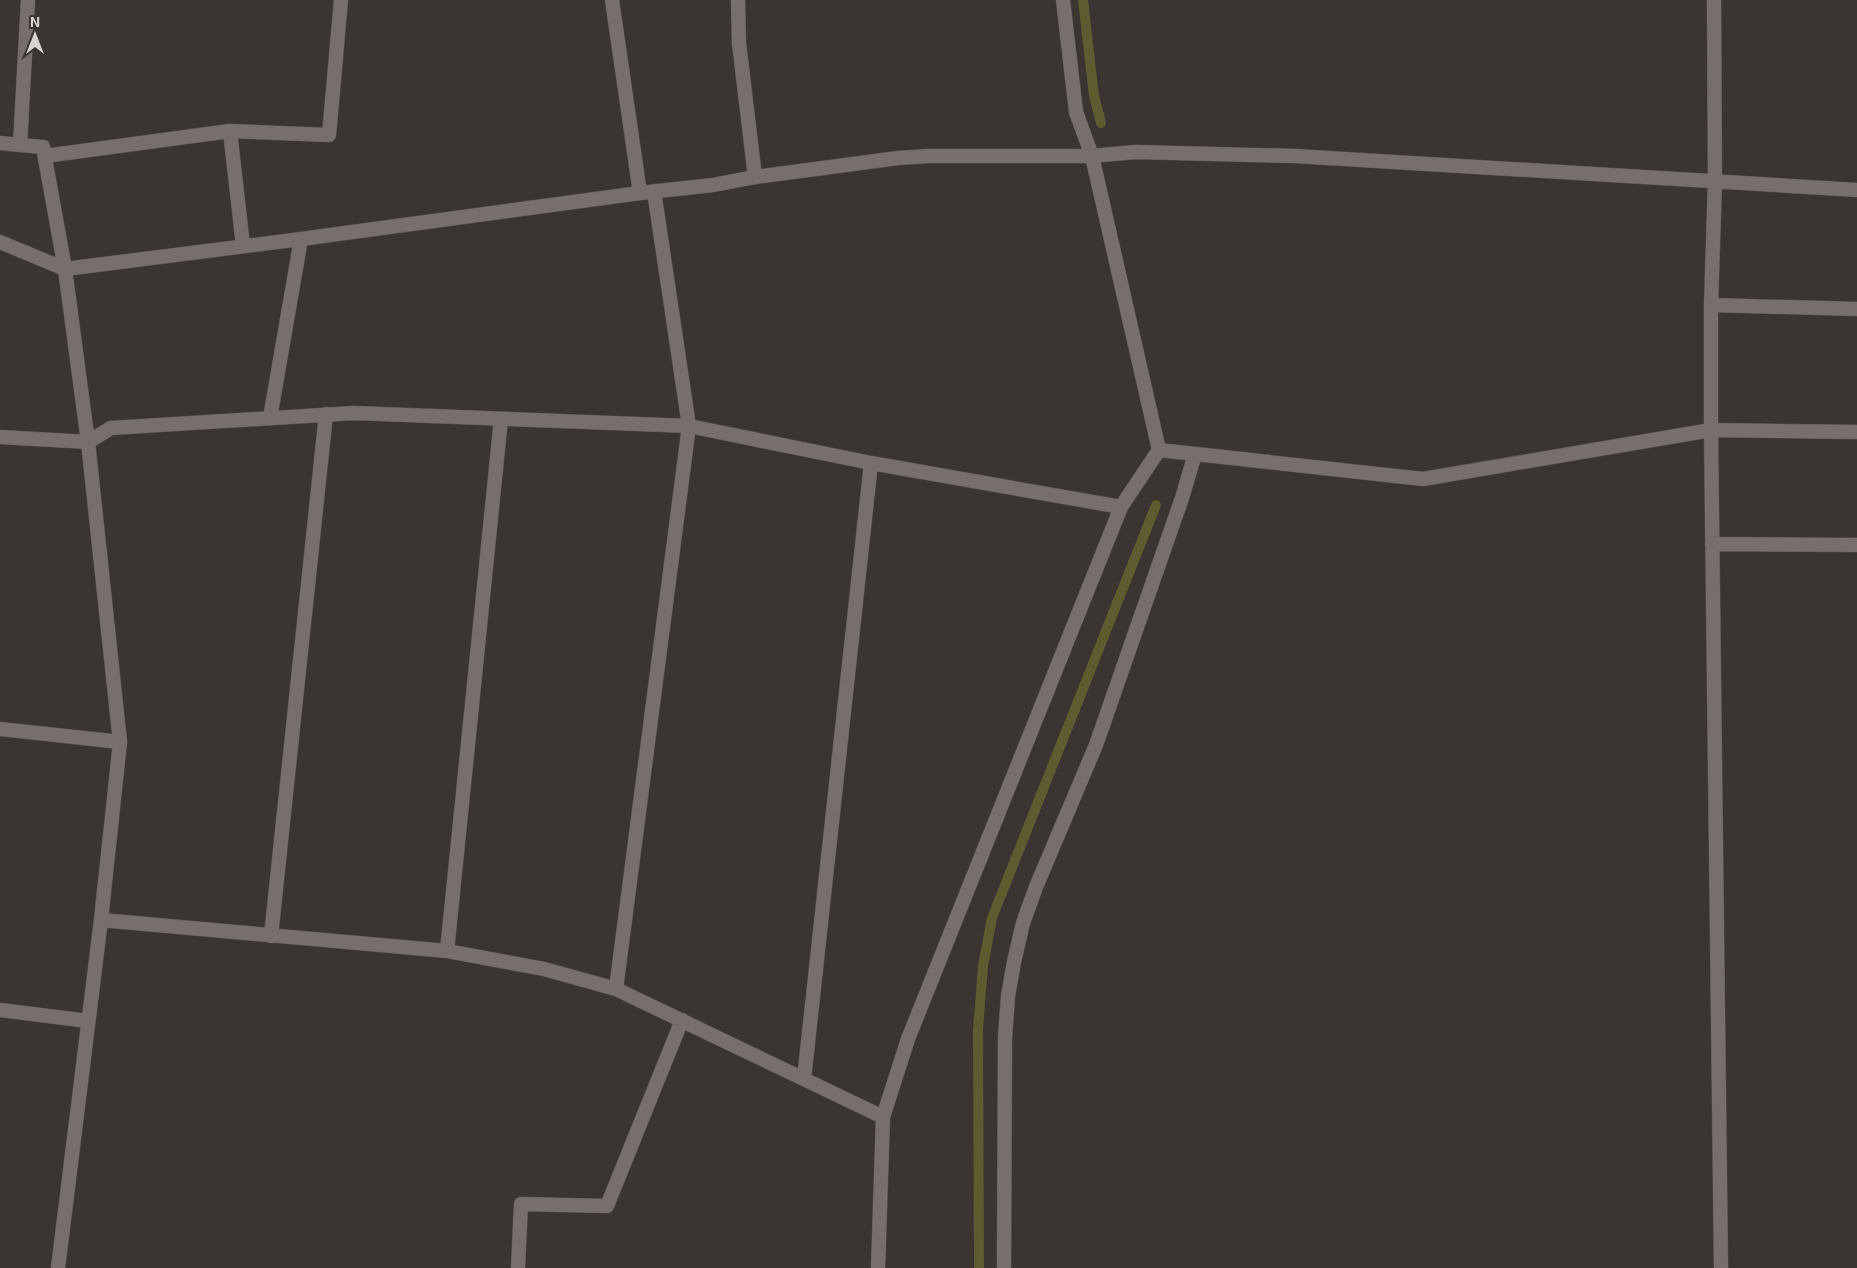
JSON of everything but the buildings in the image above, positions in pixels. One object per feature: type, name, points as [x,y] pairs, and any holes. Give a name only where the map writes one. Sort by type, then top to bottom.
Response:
[{"type":"street","points":[[20,145],[28,0]]},
{"type":"street","points":[[45,156],[230,131],[329,135],[341,0]]},
{"type":"street","points":[[612,0],[688,426],[616,989]]},
{"type":"street","points":[[738,0],[739,43],[755,177]]},
{"type":"street","points":[[878,1268],[884,1117],[908,1040],[1121,507],[1159,450],[1092,156],[1076,112],[1063,0]]},
{"type":"street","points":[[1714,0],[1715,181],[1711,305],[1711,430],[1720,1268]]},
{"type":"street","points":[[230,131],[243,246]]},
{"type":"street","points":[[0,143],[43,147],[45,156],[65,268],[88,442],[120,742],[101,920],[58,1268]]},
{"type":"street","points":[[0,242],[65,268],[301,239],[906,158],[1092,156],[1135,152],[1295,156],[1857,190]]},
{"type":"street","points":[[270,418],[301,239]]},
{"type":"street","points":[[1711,305],[1857,309]]},
{"type":"street","points":[[0,437],[88,442],[111,428],[354,413],[688,426],[871,463],[1121,507]]},
{"type":"street","points":[[271,936],[326,414]]},
{"type":"street","points":[[447,951],[500,419]]},
{"type":"street","points":[[1159,450],[1424,479],[1711,430],[1857,432]]},
{"type":"street","points":[[1004,1268],[1005,1038],[1008,996],[1023,923],[1036,886],[1096,745],[1182,498],[1195,454]]},
{"type":"street","points":[[804,1079],[871,463]]},
{"type":"street","points":[[1712,544],[1857,545]]},
{"type":"street","points":[[0,729],[120,742]]},
{"type":"street","points":[[101,920],[447,951],[544,969],[616,989],[884,1117]]},
{"type":"street","points":[[0,1010],[88,1021]]},
{"type":"street","points":[[518,1268],[520,1204],[607,1206],[682,1020]]},
{"type":"waterway","points":[[1083,0],[1094,96],[1101,123]]},
{"type":"waterway","points":[[979,1268],[978,1030],[983,966],[992,918],[1156,505]]}]
